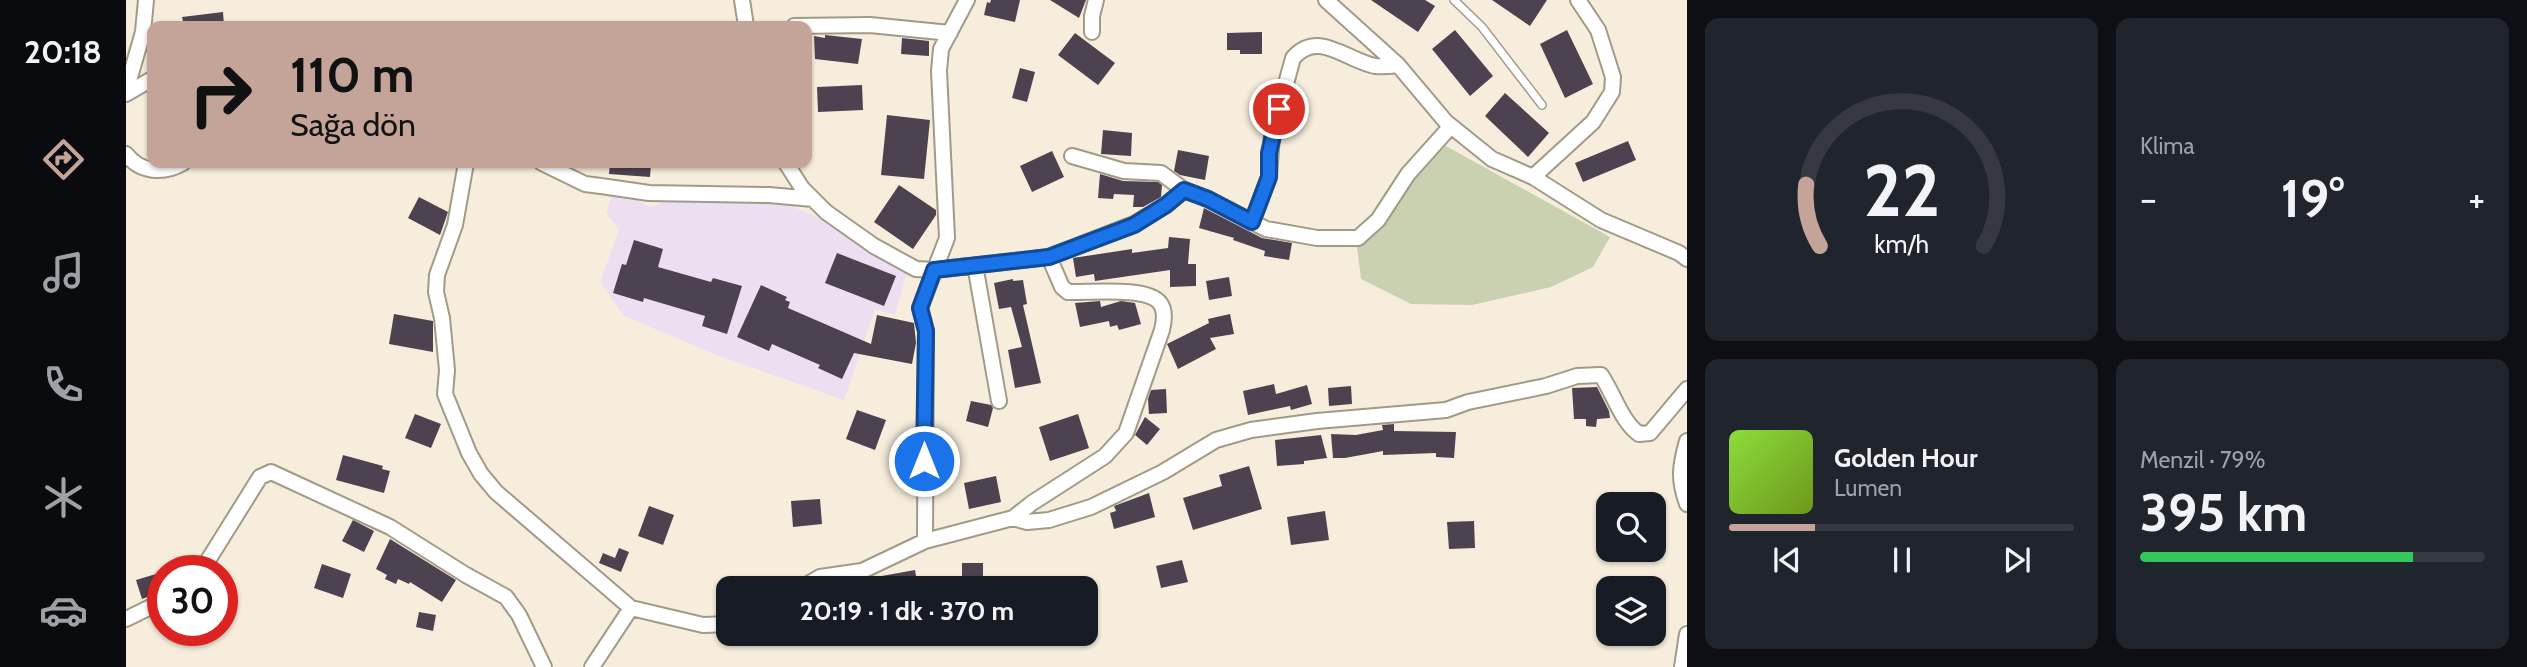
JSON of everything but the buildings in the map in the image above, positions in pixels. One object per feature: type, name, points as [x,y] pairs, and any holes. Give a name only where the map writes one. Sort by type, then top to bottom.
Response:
[{"type":"street","points":[[126,92],[143,32],[146,0]]},
{"type":"street","points":[[742,0],[745,21]]},
{"type":"street","points":[[925,541],[926,331],[920,308],[947,238],[939,71],[941,49],[967,0]]},
{"type":"street","points":[[1092,32],[1092,16],[1097,0]]},
{"type":"street","points":[[1326,0],[1398,65],[1451,126],[1492,159],[1533,177],[1601,220],[1679,253],[1687,259]]},
{"type":"street","points":[[1533,177],[1593,122],[1612,92],[1613,77],[1598,30],[1578,0]]},
{"type":"street","points":[[812,26],[858,25],[950,33]]},
{"type":"street","points":[[1252,222],[1269,177],[1272,135],[1293,58],[1309,46],[1319,46],[1372,66],[1398,65]]},
{"type":"street","points":[[126,92],[147,82]]},
{"type":"street","points":[[1072,156],[1124,171],[1161,173],[1184,190],[1208,199],[1266,229],[1317,238],[1357,238],[1378,220],[1408,174],[1451,126]]},
{"type":"street","points":[[126,154],[146,169],[161,171],[169,168]]},
{"type":"street","points":[[465,168],[455,225],[437,275],[436,292],[446,357],[445,394],[453,419],[481,474],[496,492],[631,608],[703,625],[716,624]]},
{"type":"street","points":[[552,168],[585,184],[649,193],[769,195],[813,199]]},
{"type":"street","points":[[789,168],[802,188],[826,212],[874,246],[916,268],[934,270],[1049,257],[1134,225],[1184,190]]},
{"type":"street","points":[[827,576],[862,571],[925,541],[1013,518],[1105,456],[1126,433],[1162,330],[1165,316],[1160,303],[1148,295],[1123,292],[1068,292],[1062,287],[1049,257]]},
{"type":"street","points":[[975,265],[999,401]]},
{"type":"street","points":[[1013,518],[1027,522],[1049,520],[1091,507],[1163,472],[1216,440],[1251,430],[1317,421],[1446,410],[1468,402],[1546,386],[1577,376],[1601,375],[1613,392],[1624,419],[1639,434],[1650,433],[1687,389]]},
{"type":"street","points":[[1687,441],[1680,467],[1681,487],[1687,504]]},
{"type":"street","points":[[211,555],[260,477],[271,472],[390,527],[506,597],[519,615],[544,667]]},
{"type":"street","points":[[592,667],[631,608]]},
{"type":"street","points":[[126,619],[147,609]]},
{"type":"street","points":[[1682,667],[1687,634]]},
{"type":"lane","points":[[1454,0],[1482,27],[1542,105]]},
{"type":"shaded area","points":[[614,190],[651,207],[671,200],[780,201],[824,220],[907,272],[895,315],[875,310],[844,400],[719,356],[624,316],[600,282],[619,230],[606,213]]},
{"type":"green space","points":[[1446,146],[1610,237],[1593,267],[1551,287],[1472,305],[1411,304],[1361,279],[1357,247],[1370,237],[1419,172]]},
{"type":"route","points":[[924,461],[926,331],[920,308],[934,270],[1049,257],[1134,225],[1184,190],[1252,222],[1269,177],[1269,153],[1279,109]]}]
